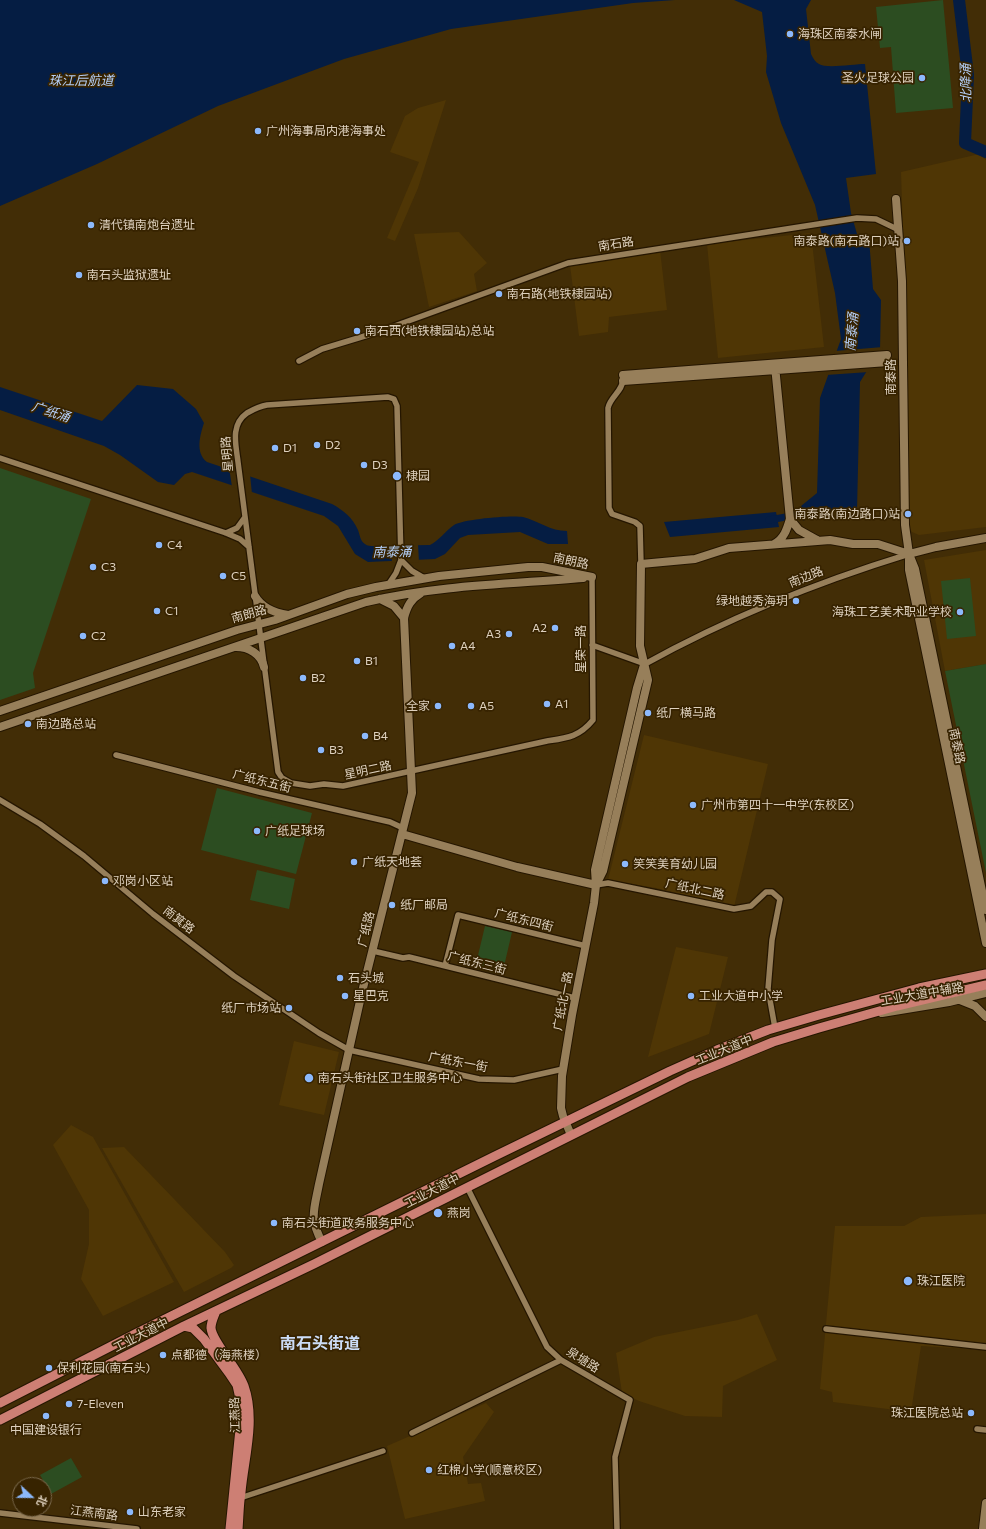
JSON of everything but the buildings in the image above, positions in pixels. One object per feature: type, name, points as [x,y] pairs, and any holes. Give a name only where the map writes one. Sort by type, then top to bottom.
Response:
[{"type":"main road","points":[[0,1404],[128,1337],[565,1122],[705,1055],[775,1028],[819,1015],[919,988],[986,974]]},
{"type":"main road","name":"工业大道中","points":[[0,1420],[184,1326],[314,1264],[688,1077],[792,1036],[897,1006],[986,985]]},
{"type":"main road","name":"江燕路","points":[[216,1311],[211,1323],[212,1333],[238,1372],[244,1384],[249,1407],[247,1445],[240,1498],[238,1529]]},
{"type":"main road","name":"江燕路","points":[[184,1326],[193,1328],[204,1338],[237,1385],[241,1419],[230,1529]]},
{"type":"street","name":"南泰路","points":[[896,199],[899,230],[903,346],[904,508],[909,554],[909,570],[986,943]]},
{"type":"street","name":"南石路","points":[[299,361],[322,349],[378,332],[568,263],[857,218],[876,218],[899,230]]},
{"type":"street","points":[[888,358],[623,378],[621,388],[610,402],[608,408],[609,508],[612,514],[635,522],[640,526],[641,564],[691,560],[729,548],[830,540],[857,544],[873,543],[909,554]]},
{"type":"street","points":[[770,545],[776,543],[782,537],[787,529],[790,519],[775,367]]},
{"type":"street","name":"星明路","points":[[261,638],[235,435],[236,428],[242,418],[257,408],[388,397],[394,399],[397,406],[402,563]]},
{"type":"street","points":[[0,458],[226,533],[240,539],[249,548]]},
{"type":"street","points":[[226,533],[237,528],[245,514]]},
{"type":"street","points":[[790,519],[795,528],[803,534],[820,541]]},
{"type":"street","name":"南边路","points":[[644,664],[757,610],[858,570],[936,547],[986,538]]},
{"type":"street","name":"南泰路","points":[[909,554],[915,569],[986,910]]},
{"type":"street","points":[[388,585],[402,563],[415,574],[424,579]]},
{"type":"street","name":"广纸北一路","points":[[571,1135],[561,1108],[563,1069],[575,998],[594,904],[596,885],[603,871],[648,680],[640,646],[641,564]]},
{"type":"street","name":"南朗路","points":[[0,711],[199,643],[289,615],[347,594],[424,579],[536,566],[592,577]]},
{"type":"street","name":"南朗路","points":[[0,727],[233,648],[319,617],[378,599],[477,586],[592,577]]},
{"type":"street","name":"星荣一路","points":[[592,577],[593,720]]},
{"type":"street","name":"广纸路","points":[[322,1242],[317,1232],[313,1216],[349,1050],[412,792],[404,618],[409,603],[413,598],[422,593]]},
{"type":"street","points":[[256,596],[261,604],[266,608],[277,613],[289,615]]},
{"type":"street","points":[[378,599],[386,601],[394,606],[404,618]]},
{"type":"street","points":[[315,606],[314,613],[319,617]]},
{"type":"street","name":"星明二路","points":[[261,638],[278,772],[285,780],[306,786],[324,784],[343,786],[547,741],[567,738],[586,727],[593,720]]},
{"type":"street","points":[[199,643],[206,648],[204,657]]},
{"type":"street","points":[[592,645],[644,664]]},
{"type":"street","points":[[233,648],[244,648],[254,652],[261,658],[264,667]]},
{"type":"street","name":"广纸东五街","points":[[116,755],[259,792],[390,822],[403,831]]},
{"type":"street","name":"南箕路","points":[[0,800],[40,824],[84,856],[153,914],[234,976],[319,1033],[349,1050]]},
{"type":"street","name":"广纸北二路","points":[[403,831],[517,867],[596,885],[608,883],[734,909],[751,906],[766,892],[772,892],[780,899],[772,940],[768,989],[775,1028]]},
{"type":"street","name":"广纸东四街","points":[[445,966],[458,915],[586,946]]},
{"type":"street","name":"广纸东三街","points":[[373,951],[445,966],[575,998]]},
{"type":"street","name":"工业大道中辅路","points":[[862,1016],[912,1009],[960,1000],[986,993]]},
{"type":"street","points":[[960,1000],[975,1006],[986,1017]]},
{"type":"street","name":"广纸东一街","points":[[349,1050],[478,1079],[514,1080],[563,1069]]},
{"type":"street","name":"泉塘路","points":[[467,1187],[547,1347],[561,1360],[630,1400],[615,1456],[617,1529]]},
{"type":"street","points":[[826,1329],[986,1347]]},
{"type":"street","points":[[412,1433],[561,1360]]},
{"type":"street","points":[[977,1429],[986,1430]]},
{"type":"street","points":[[240,1498],[383,1451]]},
{"type":"street","points":[[983,1529],[986,1503]]},
{"type":"street","name":"江燕南路","points":[[0,1512],[137,1529]]},
{"type":"shaded area","points":[[446,100],[418,188],[395,241],[387,238],[419,162],[390,152],[405,116],[418,108]]},
{"type":"shaded area","points":[[980,155],[986,160],[986,527],[919,535],[912,532],[908,526],[907,358],[901,172]]},
{"type":"shaded area","points":[[459,232],[487,263],[474,274],[477,291],[429,307],[414,234]]},
{"type":"shaded area","points":[[811,233],[824,347],[718,358],[707,244]]},
{"type":"shaded area","points":[[660,250],[667,310],[609,317],[608,332],[579,336],[570,265]]},
{"type":"shaded area","name":"海珠工艺美术职业学校","points":[[986,550],[986,664],[945,671],[924,560]]},
{"type":"shaded area","name":"广州市第四十一中学(东校区)","points":[[644,735],[768,764],[734,907],[656,888],[608,880]]},
{"type":"shaded area","name":"工业大道中小学","points":[[676,947],[728,957],[709,1034],[648,1057]]},
{"type":"shaded area","name":"南石头街社区卫生服务中心","points":[[294,1041],[339,1052],[324,1115],[279,1105]]},
{"type":"shaded area","points":[[71,1125],[93,1137],[174,1282],[103,1316],[81,1279],[89,1244],[89,1210],[53,1145]]},
{"type":"shaded area","points":[[124,1147],[225,1252],[234,1265],[231,1268],[184,1292],[102,1148]]},
{"type":"shaded area","name":"珠江医院","points":[[986,1214],[986,1350],[921,1346],[911,1412],[833,1402],[832,1392],[820,1389],[835,1226],[904,1226],[921,1217]]},
{"type":"shaded area","points":[[757,1314],[777,1360],[723,1386],[722,1417],[685,1416],[639,1401],[622,1393],[616,1353],[654,1337],[738,1320]]},
{"type":"shaded area","name":"红棉小学(顺意校区)","points":[[486,1403],[494,1412],[463,1457],[468,1484],[481,1483],[485,1501],[405,1519],[387,1446]]},
{"type":"green space","name":"圣火足球公园","points":[[943,0],[953,108],[896,113],[891,47],[880,48],[876,7]]},
{"type":"green space","points":[[0,468],[91,499],[33,673],[35,688],[0,700]]},
{"type":"green space","points":[[970,578],[976,636],[947,639],[941,581]]},
{"type":"green space","points":[[986,664],[986,873],[945,671]]},
{"type":"green space","name":"广纸足球场","points":[[217,788],[312,813],[296,874],[201,850]]},
{"type":"green space","points":[[257,870],[295,879],[289,909],[250,900]]},
{"type":"green space","points":[[485,926],[512,932],[502,975],[475,968]]},
{"type":"green space","points":[[71,1458],[82,1477],[52,1493],[52,1477],[41,1477],[40,1475]]},
{"type":"water","name":"珠江后航道","points":[[0,0],[675,0],[633,3],[451,29],[344,59],[218,106],[97,164],[0,206]]},
{"type":"water","points":[[734,0],[811,0],[806,9],[811,54],[815,61],[819,64],[828,66],[865,64],[876,174],[846,178],[851,213],[857,234],[869,239],[873,289],[881,300],[880,350],[860,382],[857,510],[820,512],[803,521],[801,506],[817,493],[820,398],[841,339],[835,293],[815,205],[781,123],[766,72],[767,56],[762,12]]},
{"type":"water","name":"广纸涌","points":[[137,385],[173,389],[196,409],[204,423],[200,438],[200,449],[203,458],[207,462],[332,504],[350,518],[356,526],[363,543],[369,546],[430,545],[437,541],[451,527],[459,523],[477,519],[509,517],[523,517],[550,528],[567,531],[568,544],[548,544],[520,532],[468,535],[460,538],[445,554],[435,559],[368,562],[355,554],[338,526],[324,516],[192,472],[185,474],[174,485],[158,482],[120,455],[104,446],[0,410],[0,387],[102,421]]},
{"type":"water","points":[[776,512],[779,527],[670,537],[664,522]]},
{"type":"pier","points":[[883,347],[869,372],[826,375],[835,351]]},
{"type":"pier","points":[[229,467],[250,474],[252,494],[232,487]]},
{"type":"pier","points":[[391,544],[418,544],[419,562],[392,563]]},
{"type":"waterway","name":"北降涌","points":[[959,0],[968,75],[965,143],[986,152]]},
{"type":"waterway","name":"南泰涌","points":[[769,520],[808,513],[811,511]]},
{"type":"place","name":"海珠区南泰水闸","points":[[790,34]]},
{"type":"place","name":"圣火足球公园","points":[[922,78]]},
{"type":"place","name":"广州海事局内港海事处","points":[[258,131]]},
{"type":"place","name":"清代镇南炮台遗址","points":[[91,225]]},
{"type":"place","name":"南泰路(南石路口)站","points":[[907,241]]},
{"type":"place","name":"南石头监狱遗址","points":[[79,275]]},
{"type":"place","name":"南石路(地铁棣园站)","points":[[499,294]]},
{"type":"place","name":"南石西(地铁棣园站)总站","points":[[357,331]]},
{"type":"place","name":"D2","points":[[317,445]]},
{"type":"place","name":"D1","points":[[275,448]]},
{"type":"place","name":"D3","points":[[364,465]]},
{"type":"place","name":"棣园","points":[[397,476]]},
{"type":"place","name":"南泰路(南边路口)站","points":[[908,514]]},
{"type":"place","name":"C4","points":[[159,545]]},
{"type":"place","name":"C3","points":[[93,567]]},
{"type":"place","name":"C5","points":[[223,576]]},
{"type":"place","name":"绿地越秀海玥","points":[[796,601]]},
{"type":"place","name":"C1","points":[[157,611]]},
{"type":"place","name":"海珠工艺美术职业学校","points":[[960,612]]},
{"type":"place","name":"A2","points":[[555,628]]},
{"type":"place","name":"A3","points":[[509,634]]},
{"type":"place","name":"C2","points":[[83,636]]},
{"type":"place","name":"A4","points":[[452,646]]},
{"type":"place","name":"B1","points":[[357,661]]},
{"type":"place","name":"B2","points":[[303,678]]},
{"type":"place","name":"A1","points":[[547,704]]},
{"type":"place","name":"全家","points":[[438,706]]},
{"type":"place","name":"A5","points":[[471,706]]},
{"type":"place","name":"纸厂横马路","points":[[648,713]]},
{"type":"place","name":"南边路总站","points":[[28,724]]},
{"type":"place","name":"B4","points":[[365,736]]},
{"type":"place","name":"B3","points":[[321,750]]},
{"type":"place","name":"广州市第四十一中学(东校区)","points":[[693,805]]},
{"type":"place","name":"广纸足球场","points":[[257,831]]},
{"type":"place","name":"广纸天地荟","points":[[354,862]]},
{"type":"place","name":"笑笑美育幼儿园","points":[[625,864]]},
{"type":"place","name":"邓岗小区站","points":[[105,881]]},
{"type":"place","name":"纸厂邮局","points":[[392,905]]},
{"type":"place","name":"石头城","points":[[340,978]]},
{"type":"place","name":"星巴克","points":[[345,996]]},
{"type":"place","name":"工业大道中小学","points":[[691,996]]},
{"type":"place","name":"纸厂市场站","points":[[289,1008]]},
{"type":"place","name":"南石头街社区卫生服务中心","points":[[309,1078]]},
{"type":"place","name":"燕岗","points":[[438,1213]]},
{"type":"place","name":"南石头街道政务服务中心","points":[[274,1223]]},
{"type":"place","name":"珠江医院","points":[[908,1281]]},
{"type":"place","name":"点都德（海燕楼）","points":[[163,1355]]},
{"type":"place","name":"保利花园(南石头)","points":[[49,1368]]},
{"type":"place","name":"7-Eleven","points":[[69,1404]]},
{"type":"place","name":"珠江医院总站","points":[[971,1413]]},
{"type":"place","name":"中国建设银行","points":[[46,1416]]},
{"type":"place","name":"红棉小学(顺意校区)","points":[[429,1470]]},
{"type":"place","name":"山东老家","points":[[130,1512]]},
{"type":"district","name":"南石头街道","points":[[320,1344]]}]
